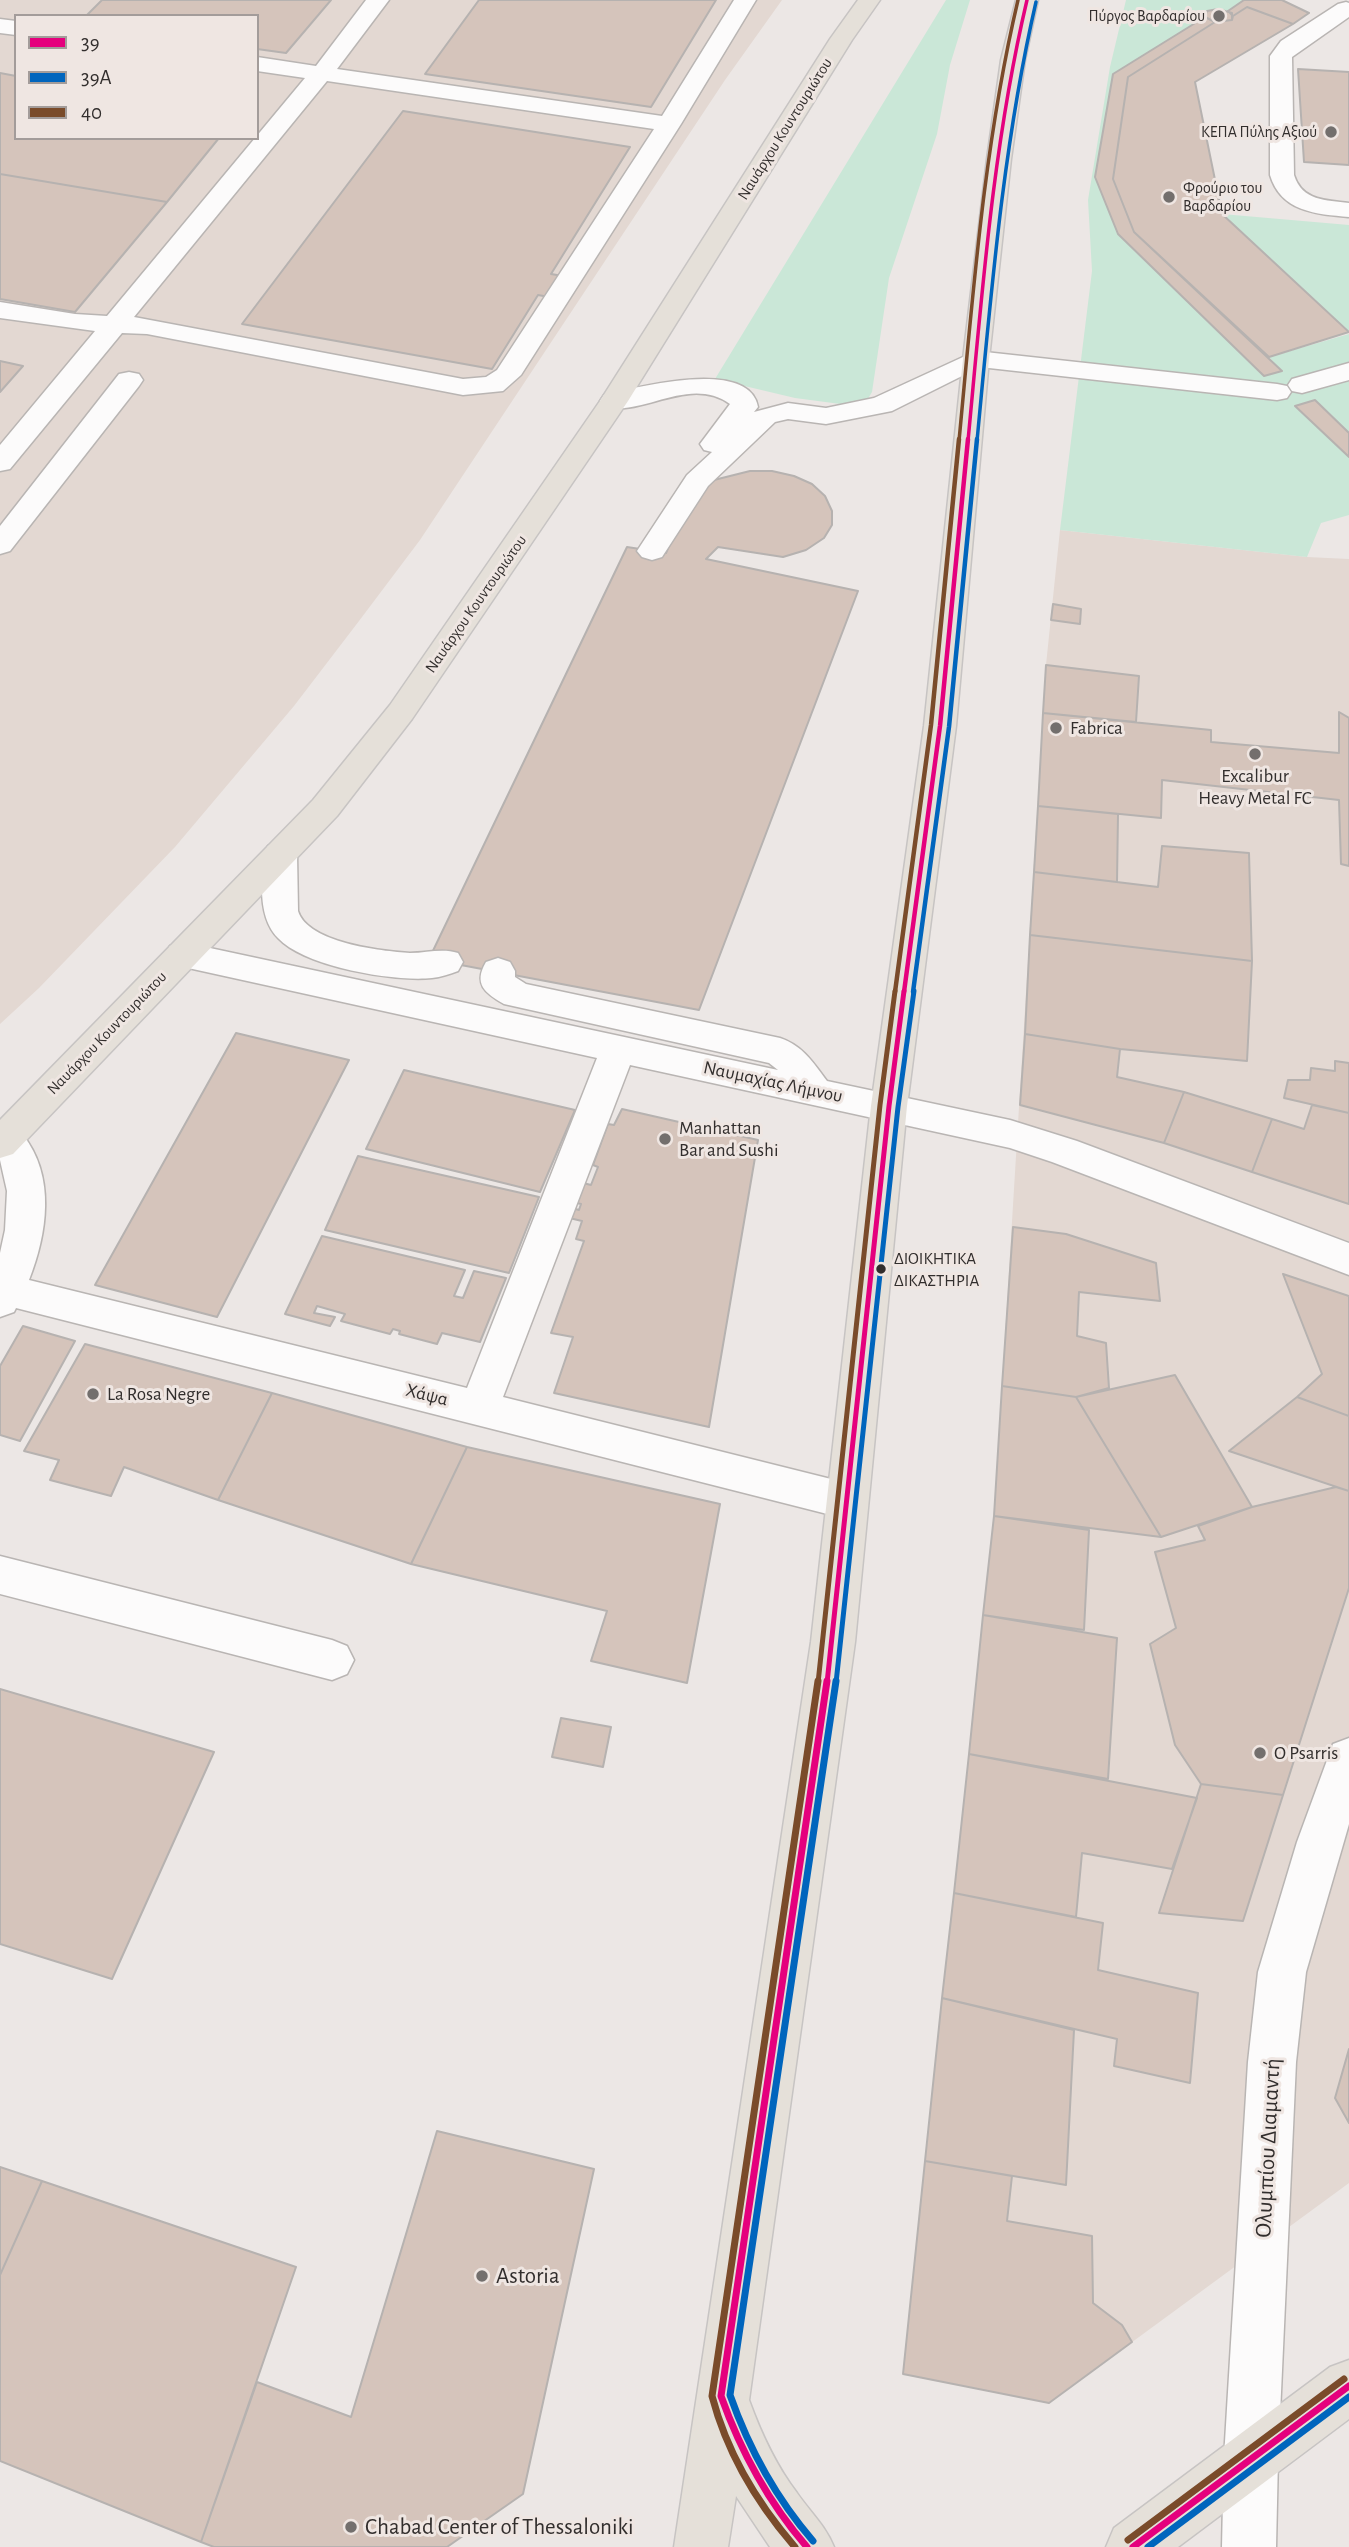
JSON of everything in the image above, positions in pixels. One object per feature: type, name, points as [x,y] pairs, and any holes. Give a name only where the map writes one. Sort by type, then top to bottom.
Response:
[{"type":"main road","name":"Ναυάρχου Κουντουριώτου","points":[[3,1142],[356,772],[401,712],[614,401],[841,39],[869,0]]},
{"type":"main road","points":[[701,2547],[833,1642],[889,1106],[940,726],[976,359],[1011,71],[1027,0]]},
{"type":"main road","points":[[1133,2547],[1349,2386]]},
{"type":"main road","points":[[721,2396],[731,2429],[745,2460],[792,2532],[807,2547]]},
{"type":"street","points":[[0,463],[321,74],[378,0]]},
{"type":"street","points":[[0,310],[75,322],[146,326],[463,387],[498,383],[507,375],[669,124],[745,0]]},
{"type":"street","points":[[1341,6],[1289,46],[1281,56],[1282,175],[1287,191],[1296,200],[1317,206],[1349,209]]},
{"type":"street","points":[[259,64],[669,124]]},
{"type":"street","points":[[614,401],[712,385],[736,394],[743,401],[744,407],[640,549],[696,481],[766,416],[788,411],[826,416],[882,405],[976,359],[1289,389],[1349,371]]},
{"type":"street","points":[[0,545],[129,380]]},
{"type":"street","points":[[280,854],[280,906],[289,929],[314,946],[401,967],[446,962]]},
{"type":"street","name":"Ναυμαχίας Λήμνου","points":[[182,955],[1010,1134],[1064,1150],[1349,1259]]},
{"type":"street","points":[[498,971],[497,983],[516,995],[780,1052],[794,1063],[815,1091]]},
{"type":"street","points":[[479,1408],[618,1049]]},
{"type":"street","points":[[3,1142],[17,1155],[27,1191],[24,1227],[3,1295]]},
{"type":"street","name":"Χάψα","points":[[3,1295],[479,1408],[847,1501]]},
{"type":"street","points":[[0,1576],[332,1661]]},
{"type":"street","name":"Ολυμπίου Διαμαντή","points":[[1249,2547],[1251,2458],[1272,2062],[1278,2000],[1291,1937],[1349,1759]]},
{"type":"shaded area","points":[[0,0],[782,0],[725,80],[420,540],[294,706],[175,847],[39,988],[0,1024]]},
{"type":"shaded area","points":[[1060,530],[1307,557],[1349,559],[1349,2183],[1049,2403],[903,2374],[994,1516],[1046,665]]},
{"type":"green space","points":[[946,0],[970,0],[950,65],[937,134],[889,278],[872,392],[863,407],[795,398],[715,379]]},
{"type":"green space","points":[[1126,0],[1244,0],[1228,11],[1207,11],[1205,17],[1113,74],[1095,177],[1118,234],[1264,376],[1281,371],[1269,357],[1349,334],[1349,515],[1321,523],[1307,557],[1060,530],[1092,271],[1088,200],[1110,67]]},
{"type":"green space","points":[[1222,214],[1349,225],[1349,332]]},
{"type":"building","points":[[102,0],[331,0],[286,53],[259,49],[259,14],[88,14]]},
{"type":"building","points":[[479,0],[716,0],[651,107],[425,74]]},
{"type":"building","points":[[1244,0],[1282,0],[1309,13],[1293,24],[1247,7],[1233,16],[1228,11]]},
{"type":"building","name":"Φρούριο του Βαρδαρίου","points":[[1247,7],[1293,24],[1195,82],[1222,214],[1349,332],[1269,357],[1134,232],[1113,179],[1128,77],[1215,22],[1232,20],[1233,16]]},
{"type":"building","name":"Πύργος Βαρδαρίου","points":[[1218,9],[1232,13],[1232,20],[1215,22],[1205,17],[1207,11]]},
{"type":"building","points":[[1205,17],[1215,22],[1128,77],[1113,179],[1134,232],[1282,371],[1264,376],[1118,234],[1095,177],[1113,74]]},
{"type":"building","points":[[1298,69],[1349,72],[1349,165],[1304,162]]},
{"type":"building","points":[[0,73],[14,76],[14,140],[217,140],[167,202],[0,174]]},
{"type":"building","points":[[403,111],[630,147],[551,274],[563,276],[549,297],[538,295],[492,369],[242,324]]},
{"type":"building","points":[[0,174],[167,202],[75,312],[0,299]]},
{"type":"building","points":[[0,361],[23,366],[0,392]]},
{"type":"building","points":[[1315,400],[1349,433],[1349,457],[1295,406]]},
{"type":"building","points":[[750,471],[772,471],[812,484],[825,496],[832,511],[832,525],[824,538],[806,550],[783,557],[718,547],[706,559],[858,591],[699,1010],[429,959],[627,547],[666,553],[690,496],[702,483]]},
{"type":"building","points":[[1053,604],[1081,609],[1080,624],[1051,620]]},
{"type":"building","points":[[1046,665],[1139,676],[1136,722],[1043,713]]},
{"type":"building","points":[[1339,712],[1349,718],[1349,866],[1341,864],[1339,800],[1162,780],[1161,818],[1038,806],[1043,713],[1211,730],[1211,742],[1339,753]]},
{"type":"building","points":[[1038,806],[1118,814],[1117,882],[1034,872]]},
{"type":"building","points":[[1162,846],[1249,853],[1252,961],[1030,935],[1034,872],[1158,887]]},
{"type":"building","points":[[1030,935],[1252,961],[1247,1061],[1120,1049],[1025,1034]]},
{"type":"building","points":[[236,1033],[349,1060],[217,1317],[95,1285]]},
{"type":"building","points":[[1025,1034],[1120,1049],[1117,1077],[1184,1092],[1164,1143],[1020,1105]]},
{"type":"building","points":[[1335,1061],[1349,1063],[1349,1113],[1284,1098],[1288,1080],[1310,1080],[1311,1068],[1335,1071]]},
{"type":"building","points":[[404,1070],[575,1110],[540,1192],[366,1149]]},
{"type":"building","points":[[1184,1092],[1272,1119],[1252,1172],[1164,1143]]},
{"type":"building","points":[[1312,1105],[1349,1113],[1349,1204],[1252,1172],[1272,1119],[1304,1129]]},
{"type":"building","points":[[622,1109],[758,1140],[709,1427],[554,1393],[573,1337],[551,1333],[584,1241],[576,1239],[582,1221],[565,1217],[568,1207],[579,1210],[581,1204],[572,1202],[579,1182],[591,1185],[598,1167],[593,1165],[608,1124],[614,1125]]},
{"type":"building","points":[[358,1156],[539,1197],[509,1273],[325,1230]]},
{"type":"building","points":[[1013,1227],[1066,1234],[1156,1263],[1160,1301],[1079,1292],[1077,1336],[1106,1343],[1109,1388],[1076,1397],[1002,1386]]},
{"type":"building","points":[[322,1236],[465,1270],[454,1296],[463,1298],[474,1271],[506,1278],[480,1342],[442,1333],[437,1344],[399,1334],[400,1331],[393,1329],[390,1334],[341,1321],[345,1314],[317,1306],[314,1313],[335,1317],[330,1326],[285,1314]]},
{"type":"building","points":[[1283,1274],[1349,1296],[1349,1416],[1297,1397],[1322,1374]]},
{"type":"building","points":[[23,1326],[75,1341],[20,1441],[0,1435],[0,1366]]},
{"type":"building","points":[[85,1344],[272,1393],[218,1500],[124,1467],[111,1496],[50,1480],[59,1460],[24,1451]]},
{"type":"building","points":[[1175,1375],[1252,1507],[1161,1537],[1076,1397]]},
{"type":"building","points":[[1002,1386],[1076,1397],[1161,1537],[994,1516]]},
{"type":"building","points":[[272,1393],[467,1447],[411,1564],[218,1500]]},
{"type":"building","points":[[1297,1397],[1349,1416],[1349,1491],[1229,1451]]},
{"type":"building","points":[[467,1447],[720,1504],[687,1683],[591,1661],[607,1611],[411,1564]]},
{"type":"building","points":[[1336,1487],[1349,1491],[1349,1588],[1283,1795],[1201,1784],[1175,1745],[1150,1644],[1176,1628],[1155,1552],[1205,1540],[1198,1526],[1252,1507]]},
{"type":"building","points":[[994,1516],[1089,1530],[1084,1630],[983,1615]]},
{"type":"building","points":[[983,1615],[1117,1638],[1108,1779],[969,1754]]},
{"type":"building","points":[[0,1689],[214,1752],[112,1979],[0,1944]]},
{"type":"building","points":[[561,1718],[611,1727],[603,1767],[552,1757]]},
{"type":"building","points":[[969,1754],[1197,1798],[1172,1869],[1082,1853],[1076,1917],[954,1893]]},
{"type":"building","points":[[1201,1784],[1283,1795],[1243,1921],[1159,1913]]},
{"type":"building","points":[[954,1893],[1103,1923],[1098,1970],[1198,1993],[1190,2083],[1114,2066],[1117,2039],[942,1998]]},
{"type":"building","points":[[942,1998],[1074,2030],[1066,2185],[925,2161]]},
{"type":"building","points":[[1349,2049],[1349,2123],[1335,2098]]},
{"type":"building","name":"Astoria","points":[[437,2131],[594,2169],[523,2494],[447,2547],[214,2547],[201,2542],[257,2382],[351,2417]]},
{"type":"building","points":[[925,2161],[1012,2176],[1007,2221],[1092,2236],[1093,2303],[1122,2325],[1132,2342],[1049,2403],[903,2374]]},
{"type":"building","points":[[0,2167],[42,2181],[0,2275]]},
{"type":"building","points":[[42,2181],[296,2267],[201,2542],[0,2461],[0,2275]]},
{"type":"transit line","name":"40","points":[[795,2547],[768,2514],[744,2476],[725,2437],[712,2396],[824,1641],[880,1105],[931,725],[967,358],[990,158],[1004,59],[1018,0]]},
{"type":"transit line","name":"39","points":[[807,2547],[779,2513],[756,2476],[721,2396],[833,1642],[889,1106],[940,726],[976,359],[999,159],[1013,60],[1027,0]]},
{"type":"transit line","name":"39Α","points":[[813,2541],[774,2490],[745,2435],[730,2395],[842,1643],[898,1107],[949,727],[985,360],[1008,160],[1022,62],[1036,2]]},
{"type":"transit line","name":"40","points":[[1128,2540],[1344,2379]]},
{"type":"transit line","name":"39","points":[[1133,2547],[1349,2386]]},
{"type":"transit line","name":"39Α","points":[[1148,2547],[1349,2397]]},
{"type":"place","name":"Πύργος Βαρδαρίου","points":[[1219,16]]},
{"type":"place","name":"ΚΕΠΑ Πύλης Αξιού","points":[[1331,132]]},
{"type":"place","name":"Φρούριο του Βαρδαρίου","points":[[1169,197]]},
{"type":"place","name":"Fabrica","points":[[1056,728]]},
{"type":"place","name":"Excalibur Heavy Metal FC","points":[[1255,754]]},
{"type":"place","name":"Manhattan Bar and Sushi","points":[[665,1139]]},
{"type":"place","name":"ΔΙΟΙΚΗΤΙΚΑ ΔΙΚΑΣΤΗΡΙΑ","points":[[881,1269]]},
{"type":"place","name":"La Rosa Negre","points":[[93,1394]]},
{"type":"place","name":"O Psarris","points":[[1260,1753]]},
{"type":"place","name":"Astoria","points":[[482,2276]]},
{"type":"place","name":"Chabad Center of Thessaloniki","points":[[351,2527]]}]
